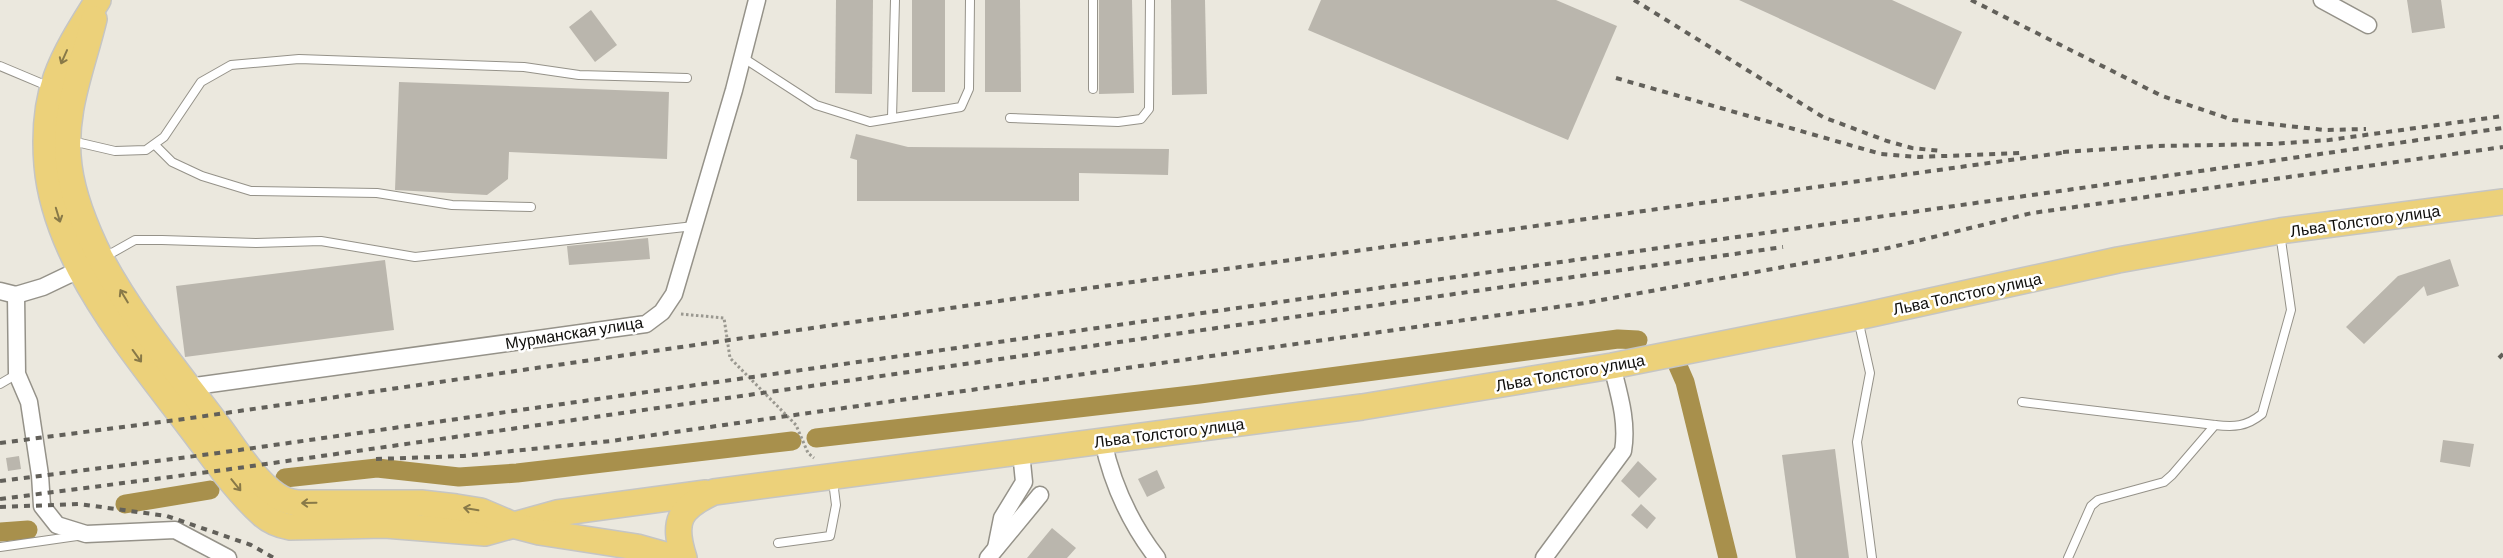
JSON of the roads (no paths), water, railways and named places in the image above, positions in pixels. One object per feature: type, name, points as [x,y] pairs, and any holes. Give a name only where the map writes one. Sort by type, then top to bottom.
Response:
[{"type":"main road","points":[[98,0],[64,53],[46,113],[45,137],[48,175],[64,232],[129,304],[188,387],[275,495],[286,501],[421,503],[481,511],[516,526],[539,532],[637,547],[676,558]]},
{"type":"main road","points":[[98,0],[83,64],[72,96],[68,118],[68,140],[74,188],[91,264],[107,315],[211,454],[252,505],[276,524],[308,528],[414,526],[485,533],[516,526],[557,513],[714,492]]},
{"type":"main road","name":"Льва Толстого улица","points":[[684,558],[677,538],[679,523],[687,508],[695,500],[714,492],[1362,407],[1612,366],[1858,317],[2118,260],[2280,231],[2503,202]]},
{"type":"street","name":"Мурманская улица","points":[[188,387],[646,324],[662,312],[674,294],[757,0]]},
{"type":"street","points":[[2322,0],[2368,25]]},
{"type":"street","points":[[91,264],[43,287],[8,293],[17,374],[29,402],[40,475],[42,506],[57,525],[86,534],[175,530],[228,558]]},
{"type":"street","points":[[1544,558],[1623,451],[1624,421],[1612,366]]},
{"type":"street","points":[[1103,441],[1109,469],[1122,502],[1146,544],[1157,558]]},
{"type":"street","points":[[992,553],[1002,518],[1024,482],[1021,452]]},
{"type":"street","points":[[992,553],[1040,495]]},
{"type":"lane","points":[[892,118],[895,0]]},
{"type":"lane","points":[[742,57],[816,105],[870,122],[961,106],[969,89],[970,0]]},
{"type":"lane","points":[[1093,0],[1093,89]]},
{"type":"lane","points":[[1010,118],[1118,122],[1141,119],[1149,110],[1150,0]]},
{"type":"lane","points":[[68,140],[115,151],[146,150],[164,137],[201,82],[231,65],[299,59],[524,67],[579,74],[687,78]]},
{"type":"lane","points":[[0,66],[52,88]]},
{"type":"lane","points":[[155,145],[172,162],[202,176],[251,191],[377,193],[452,205],[531,207]]},
{"type":"lane","points":[[91,264],[135,240],[256,243],[321,241],[415,257],[694,226]]},
{"type":"lane","points":[[2022,402],[2238,427],[2253,422],[2262,414],[2291,310],[2280,231]]},
{"type":"lane","points":[[1858,317],[1870,372],[1857,442],[1872,558]]},
{"type":"lane","points":[[0,384],[17,374]]},
{"type":"lane","points":[[2068,558],[2091,506],[2098,500],[2164,482],[2215,425]]},
{"type":"lane","points":[[778,543],[830,536],[836,505],[832,476]]},
{"type":"lane","points":[[0,547],[86,534]]},
{"type":"waterway","points":[[816,438],[1200,394],[1618,339],[1638,340]]},
{"type":"waterway","points":[[1678,366],[1685,382],[1728,558]]},
{"type":"waterway","points":[[285,478],[377,468],[459,477],[517,473],[792,441]]},
{"type":"waterway","points":[[125,504],[210,490]]},
{"type":"waterway","points":[[0,532],[28,530]]},
{"type":"railway","points":[[1634,0],[1823,117],[1887,141],[1912,148],[1941,151]]},
{"type":"railway","points":[[1971,0],[2162,96],[2233,120],[2325,130],[2366,129]]},
{"type":"railway","points":[[1616,78],[1881,154],[1919,157],[2020,153]]},
{"type":"railway","points":[[2063,152],[2157,146],[2271,144],[2329,140],[2503,116]]},
{"type":"railway","points":[[0,481],[211,454],[2503,128]]},
{"type":"railway","points":[[376,459],[463,456],[611,441],[1585,303],[1888,248],[2032,213],[2503,147]]},
{"type":"railway","points":[[0,443],[184,419],[1075,290],[2068,152]]},
{"type":"railway","points":[[0,499],[224,470],[1783,247]]},
{"type":"railway","points":[[2499,358],[2503,354]]},
{"type":"railway","points":[[0,507],[79,504],[167,516],[251,545],[274,558]]}]
